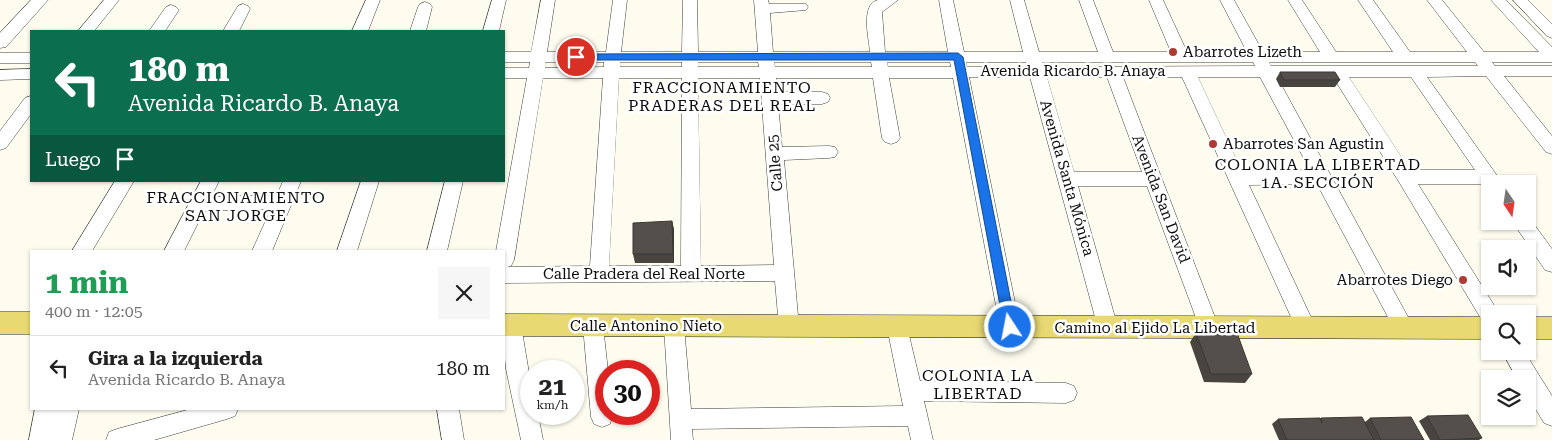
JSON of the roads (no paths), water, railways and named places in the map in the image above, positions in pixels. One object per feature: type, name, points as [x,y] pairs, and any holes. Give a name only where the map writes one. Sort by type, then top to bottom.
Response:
[{"type":"main road","points":[[0,323],[30,323]]},
{"type":"main road","name":"Calle Antonino Nieto","points":[[507,325],[789,327]]},
{"type":"main road","name":"Camino al Ejido La Libertad","points":[[789,327],[1481,328]]},
{"type":"main road","points":[[1536,328],[1552,328]]},
{"type":"street","points":[[0,43],[33,6],[41,0]]},
{"type":"street","points":[[87,30],[112,0]]},
{"type":"street","points":[[360,30],[373,0]]},
{"type":"street","points":[[491,30],[499,0]]},
{"type":"street","points":[[505,254],[548,0]]},
{"type":"street","points":[[599,275],[612,65],[620,0]]},
{"type":"street","points":[[690,0],[691,275]]},
{"type":"street","points":[[891,0],[875,8],[874,12],[879,64],[891,138]]},
{"type":"street","points":[[946,0],[1010,327]]},
{"type":"street","name":"Avenida Santa Mónica","points":[[1017,0],[1108,328]]},
{"type":"street","name":"Avenida San David","points":[[1086,0],[1209,328]]},
{"type":"street","points":[[1156,0],[1306,328]]},
{"type":"street","points":[[1227,0],[1404,328]]},
{"type":"street","points":[[1295,0],[1483,305]]},
{"type":"street","points":[[1365,0],[1488,175]]},
{"type":"street","points":[[1434,0],[1552,148]]},
{"type":"street","points":[[1498,0],[1552,56]]},
{"type":"street","points":[[1520,0],[1552,33]]},
{"type":"street","points":[[761,4],[801,7]]},
{"type":"street","name":"Calle 25","points":[[761,4],[789,327]]},
{"type":"street","points":[[418,30],[424,7]]},
{"type":"street","points":[[232,30],[242,9]]},
{"type":"street","points":[[158,30],[171,10]]},
{"type":"street","name":"Avenida Ricardo B. Anaya","points":[[1410,64],[1478,57],[1552,56]]},
{"type":"street","name":"Avenida Ricardo B. Anaya","points":[[505,57],[538,65],[1410,64],[1490,71],[1552,71]]},
{"type":"street","points":[[0,58],[30,58]]},
{"type":"street","name":"Avenida Ricardo B. Anaya","points":[[505,73],[538,65]]},
{"type":"street","points":[[0,74],[30,74]]},
{"type":"street","points":[[769,98],[822,98]]},
{"type":"street","points":[[0,144],[30,103]]},
{"type":"street","points":[[774,154],[829,152]]},
{"type":"street","points":[[1237,178],[1323,177]]},
{"type":"street","points":[[1405,177],[1481,180]]},
{"type":"street","points":[[1067,179],[1154,179]]},
{"type":"street","points":[[83,250],[124,182]]},
{"type":"street","points":[[175,250],[209,182]]},
{"type":"street","points":[[262,250],[292,182]]},
{"type":"street","points":[[346,250],[370,182]]},
{"type":"street","points":[[437,250],[454,182]]},
{"type":"street","points":[[198,204],[283,202]]},
{"type":"street","points":[[1527,230],[1552,264]]},
{"type":"street","name":"Calle Pradera del Real Norte","points":[[505,275],[784,273]]},
{"type":"street","points":[[507,325],[510,370],[532,440]]},
{"type":"street","points":[[592,326],[596,360]]},
{"type":"street","points":[[674,326],[681,429],[917,416]]},
{"type":"street","points":[[896,327],[922,440]]},
{"type":"street","points":[[1518,360],[1552,416]]},
{"type":"street","points":[[911,391],[1066,393]]},
{"type":"street","points":[[40,440],[46,410]]},
{"type":"street","points":[[62,440],[68,410]]},
{"type":"street","points":[[117,440],[223,410]]},
{"type":"street","points":[[448,410],[453,440]]},
{"type":"place","name":"Abarrotes Lizeth","points":[[1173,52]]},
{"type":"place","name":"Abarrotes San Agustin","points":[[1213,144]]},
{"type":"place","name":"Abarrotes Diego","points":[[1463,280]]},
{"type":"district","name":"FRACCIONAMIENTO PRADERAS DEL REAL","points":[[722,96]]},
{"type":"district","name":"COLONIA LA LIBERTAD 1A. SECCIÓN","points":[[1318,173]]},
{"type":"district","name":"FRACCIONAMIENTO SAN JORGE","points":[[236,206]]},
{"type":"district","name":"COLONIA LA LIBERTAD","points":[[978,384]]}]
